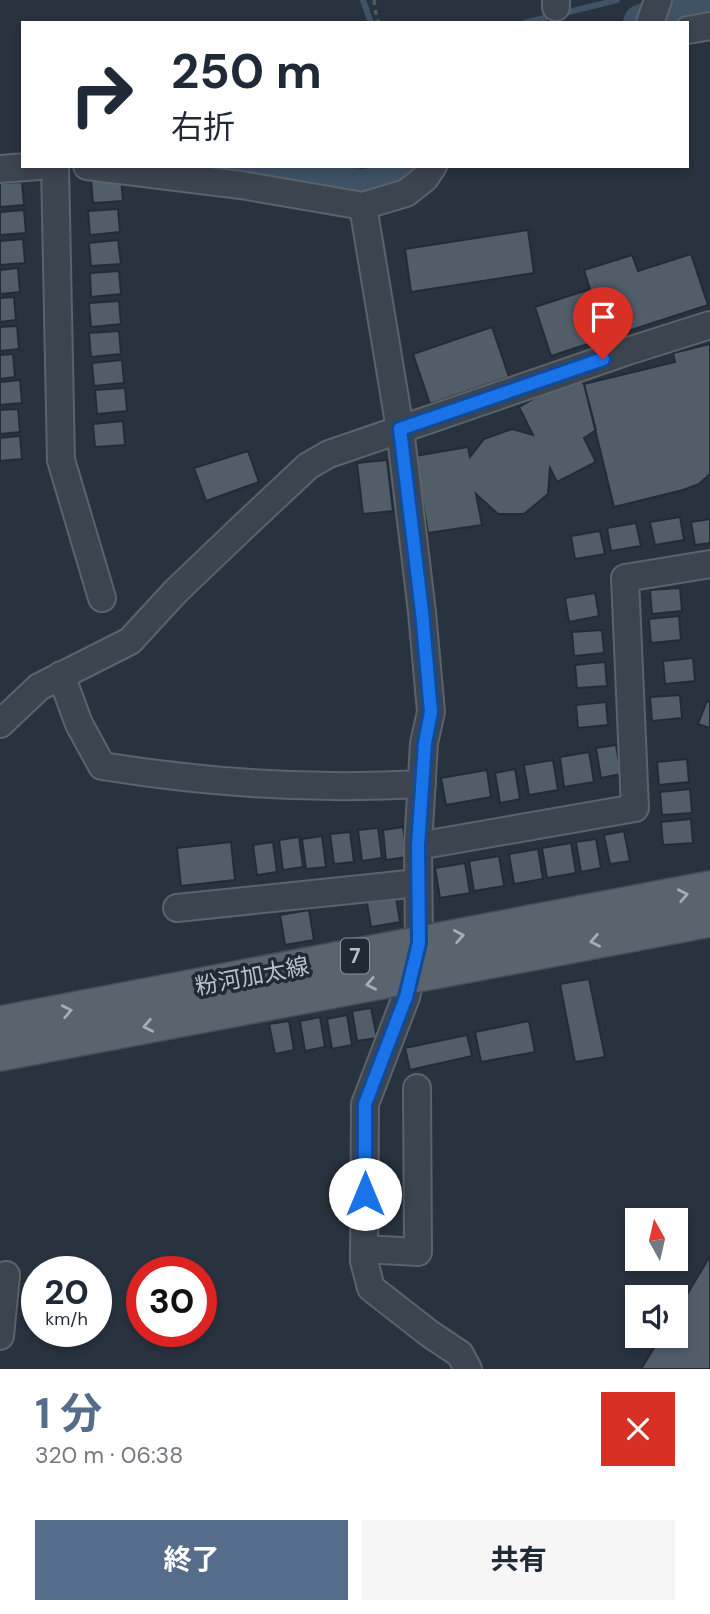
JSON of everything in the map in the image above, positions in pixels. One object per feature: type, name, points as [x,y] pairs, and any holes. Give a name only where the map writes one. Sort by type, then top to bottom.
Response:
[{"type":"main road","name":"粉河加太線","points":[[0,1053],[416,960],[710,889]]},
{"type":"main road","name":"粉河加太線","points":[[0,1024],[416,960],[710,919]]},
{"type":"street","points":[[651,21],[659,0]]},
{"type":"street","points":[[689,30],[710,26]]},
{"type":"street","points":[[0,169],[21,167]]},
{"type":"street","points":[[55,168],[61,460],[102,598]]},
{"type":"street","points":[[103,168],[241,185],[363,206],[405,193],[425,178],[432,168]]},
{"type":"street","points":[[363,206],[400,429],[431,712],[425,743],[418,846],[416,960],[365,1104],[364,1261],[371,1288],[460,1354],[468,1369]]},
{"type":"street","points":[[0,724],[39,687],[130,641],[176,592],[308,466],[328,454],[710,325]]},
{"type":"street","points":[[418,846],[635,808],[625,578],[710,564]]},
{"type":"street","points":[[61,676],[79,724],[102,766],[283,785],[356,788],[422,784]]},
{"type":"street","points":[[177,908],[418,883]]},
{"type":"street","points":[[365,1249],[418,1252],[417,1088]]},
{"type":"street","points":[[0,1336],[6,1275]]},
{"type":"path","points":[[374,0],[378,21]]},
{"type":"building","points":[[121,178],[123,201],[93,203],[91,180]]},
{"type":"building","points":[[22,182],[24,205],[0,207],[0,183]]},
{"type":"building","points":[[118,209],[120,232],[90,235],[88,211]]},
{"type":"building","points":[[24,210],[26,233],[0,235],[0,212]]},
{"type":"building","points":[[528,230],[534,273],[411,292],[405,249]]},
{"type":"building","points":[[23,239],[25,263],[0,265],[0,241]]},
{"type":"building","points":[[118,240],[121,264],[91,266],[89,243]]},
{"type":"building","points":[[691,254],[708,305],[551,356],[535,307],[590,289],[584,270],[632,255],[638,271]]},
{"type":"building","points":[[18,268],[20,292],[0,294],[0,270]]},
{"type":"building","points":[[119,271],[121,294],[91,297],[90,273]]},
{"type":"building","points":[[14,297],[16,320],[0,322],[0,298]]},
{"type":"building","points":[[119,301],[121,324],[91,327],[89,303]]},
{"type":"building","points":[[17,326],[19,349],[0,351],[0,327]]},
{"type":"building","points":[[492,327],[509,377],[430,404],[413,354]]},
{"type":"building","points":[[119,331],[121,354],[91,357],[89,333]]},
{"type":"building","points":[[710,344],[710,474],[699,484],[683,490],[614,507],[584,384],[675,362],[673,353]]},
{"type":"building","points":[[13,354],[15,377],[0,379],[0,355]]},
{"type":"building","points":[[122,360],[124,383],[94,386],[92,363]]},
{"type":"building","points":[[576,375],[584,384],[596,430],[584,438],[596,462],[557,482],[550,468],[548,494],[524,514],[498,514],[476,494],[482,525],[428,533],[415,456],[468,447],[470,457],[484,439],[512,429],[533,435],[519,407]]},
{"type":"building","points":[[20,380],[22,403],[0,405],[0,382]]},
{"type":"building","points":[[125,388],[127,411],[97,414],[95,390]]},
{"type":"building","points":[[18,409],[20,432],[0,434],[0,410]]},
{"type":"building","points":[[123,421],[125,445],[95,447],[93,424]]},
{"type":"building","points":[[20,436],[22,459],[0,461],[0,438]]},
{"type":"building","points":[[248,451],[259,482],[206,501],[194,468]]},
{"type":"building","points":[[387,460],[393,511],[363,514],[357,463]]},
{"type":"building","points":[[680,517],[684,540],[655,545],[650,522]]},
{"type":"building","points":[[710,519],[710,543],[695,545],[691,522]]},
{"type":"building","points":[[636,523],[641,546],[611,551],[607,528]]},
{"type":"building","points":[[600,531],[605,554],[575,559],[571,536]]},
{"type":"building","points":[[680,588],[682,611],[652,614],[650,590]]},
{"type":"building","points":[[595,593],[599,616],[569,622],[565,598]]},
{"type":"building","points":[[679,616],[681,640],[651,643],[649,619]]},
{"type":"building","points":[[602,630],[604,653],[574,656],[572,632]]},
{"type":"building","points":[[693,658],[695,681],[665,684],[663,661]]},
{"type":"building","points":[[605,662],[607,686],[577,688],[575,665]]},
{"type":"building","points":[[680,695],[682,718],[652,721],[650,697]]},
{"type":"building","points":[[707,701],[710,702],[710,728],[698,724]]},
{"type":"building","points":[[606,702],[608,725],[578,728],[576,705]]},
{"type":"building","points":[[616,745],[621,774],[601,778],[596,748]]},
{"type":"building","points":[[589,752],[594,782],[564,787],[560,757]]},
{"type":"building","points":[[687,759],[689,782],[659,785],[657,762]]},
{"type":"building","points":[[553,760],[558,790],[529,795],[524,765]]},
{"type":"building","points":[[515,769],[520,799],[500,803],[495,773]]},
{"type":"building","points":[[487,770],[491,797],[446,805],[441,778]]},
{"type":"building","points":[[690,789],[692,813],[662,815],[660,792]]},
{"type":"building","points":[[691,819],[693,843],[663,845],[661,822]]},
{"type":"building","points":[[403,827],[407,857],[386,860],[383,830]]},
{"type":"building","points":[[378,828],[382,858],[362,861],[358,830]]},
{"type":"building","points":[[624,831],[630,861],[610,864],[604,835]]},
{"type":"building","points":[[350,832],[354,862],[334,864],[330,834]]},
{"type":"building","points":[[322,836],[326,867],[306,869],[302,839]]},
{"type":"building","points":[[299,837],[303,867],[283,870],[279,840]]},
{"type":"building","points":[[596,839],[601,868],[581,872],[576,842]]},
{"type":"building","points":[[231,842],[235,880],[181,886],[177,848]]},
{"type":"building","points":[[273,842],[277,872],[257,875],[253,845]]},
{"type":"building","points":[[571,843],[576,873],[547,878],[542,848]]},
{"type":"building","points":[[538,849],[543,879],[514,884],[509,854]]},
{"type":"building","points":[[499,856],[504,886],[474,891],[469,861]]},
{"type":"building","points":[[465,863],[470,893],[440,898],[435,868]]},
{"type":"building","points":[[395,892],[400,922],[371,927],[366,897]]},
{"type":"building","points":[[309,910],[314,940],[285,945],[280,915]]},
{"type":"building","points":[[589,979],[605,1057],[575,1062],[560,984]]},
{"type":"building","points":[[371,1008],[377,1038],[357,1041],[352,1011]]},
{"type":"building","points":[[347,1015],[352,1045],[332,1049],[327,1019]]},
{"type":"building","points":[[320,1017],[325,1047],[305,1051],[300,1021]]},
{"type":"building","points":[[289,1021],[294,1050],[275,1054],[269,1024]]},
{"type":"building","points":[[529,1021],[535,1052],[481,1062],[475,1032]]},
{"type":"building","points":[[467,1035],[472,1056],[410,1070],[405,1048]]},
{"type":"building","points":[[710,1256],[710,1369],[641,1369],[654,1348],[688,1348],[688,1293]]},
{"type":"waterway","points":[[363,0],[370,21]]},
{"type":"waterway","points":[[532,21],[617,0]]},
{"type":"waterway","points":[[648,21],[710,2]]},
{"type":"waterway","points":[[218,168],[362,188],[396,183],[411,168]]},
{"type":"route","points":[[365,1194],[365,1104],[406,997],[419,943],[418,846],[425,743],[431,712],[400,429],[603,359]]}]
